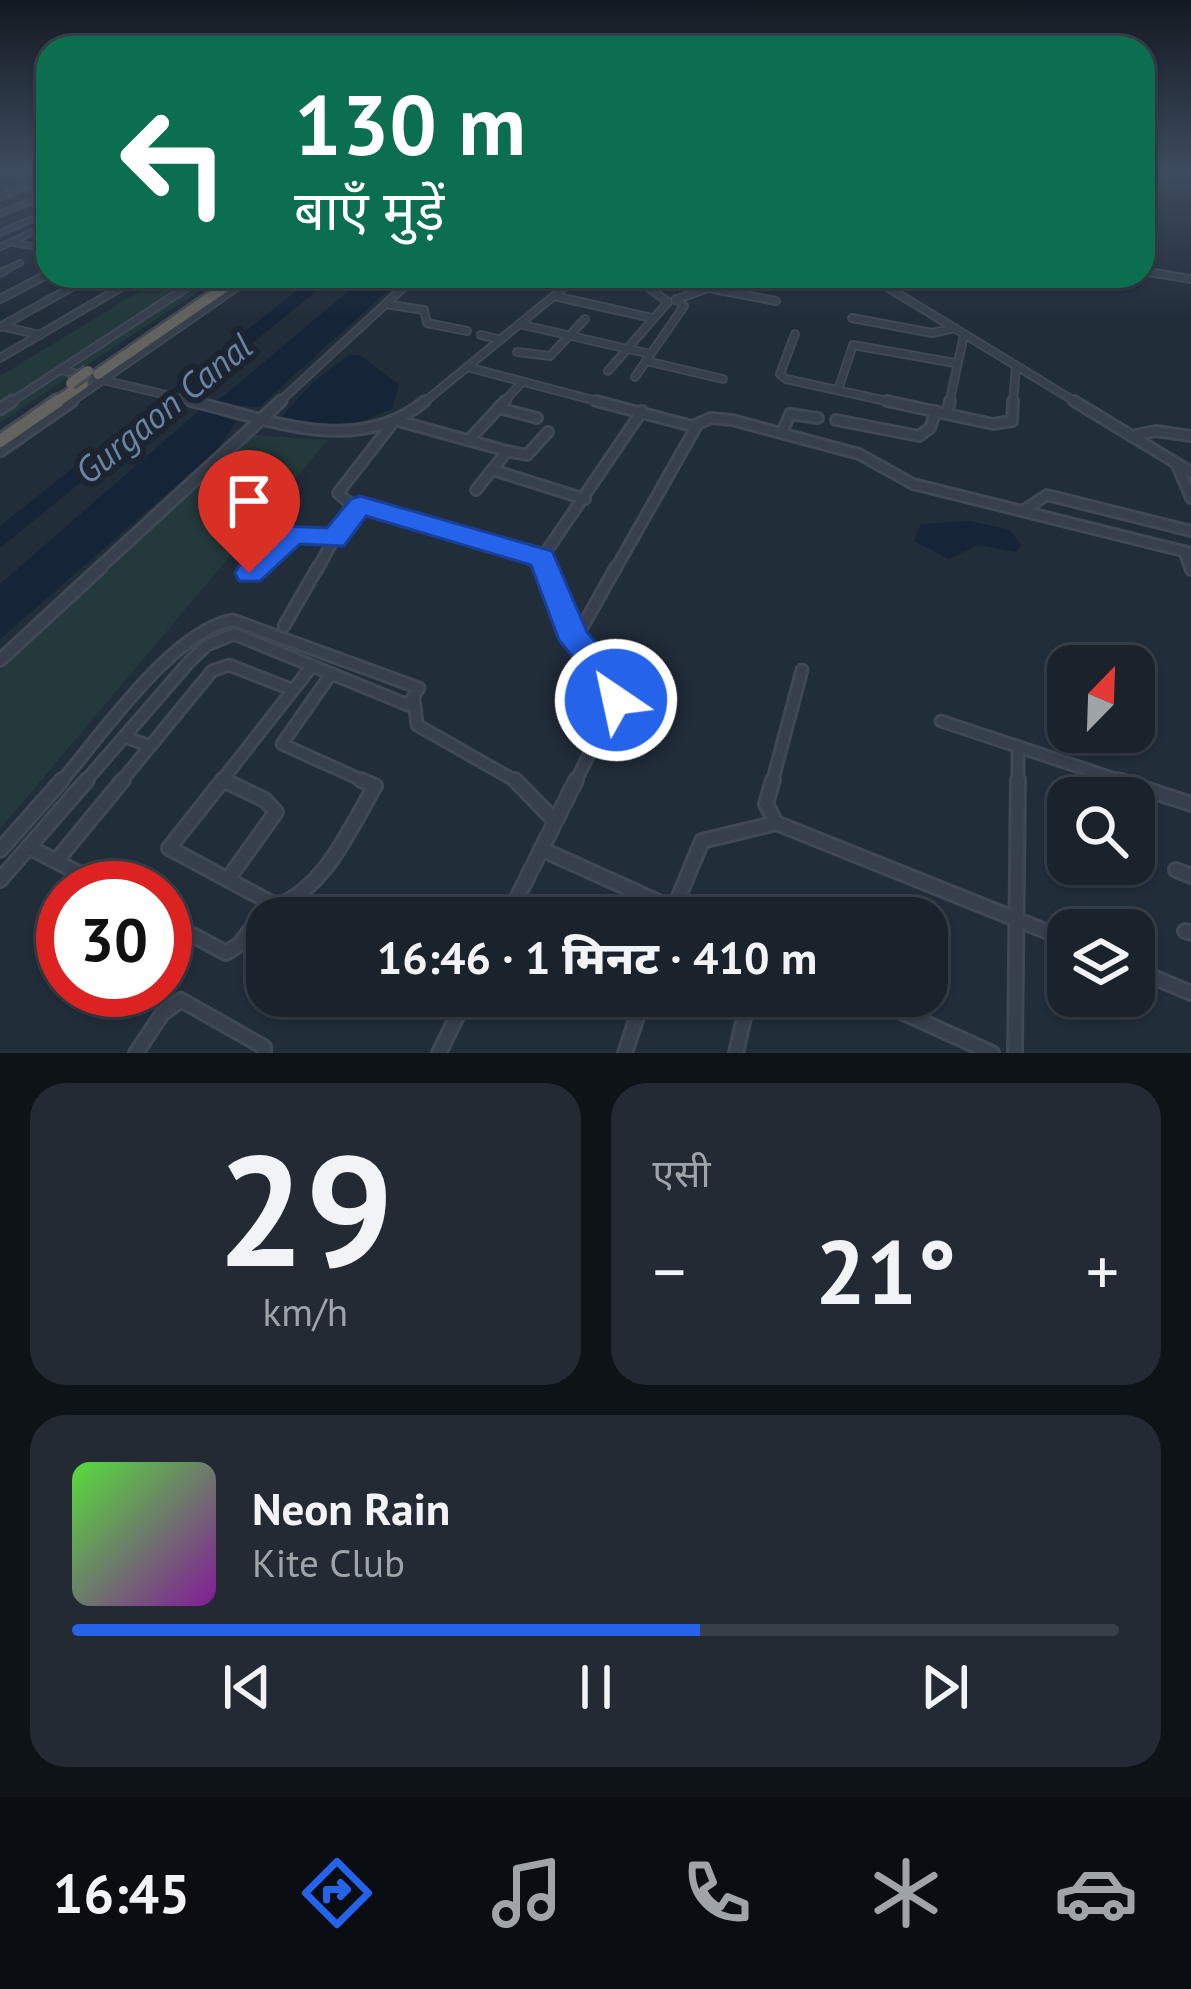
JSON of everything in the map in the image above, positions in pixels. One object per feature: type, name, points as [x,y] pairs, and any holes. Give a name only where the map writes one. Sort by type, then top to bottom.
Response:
[{"type":"highway","points":[[0,430],[91,379],[214,288]]},
{"type":"highway","points":[[0,441],[224,288]]},
{"type":"street","points":[[0,233],[29,220]]},
{"type":"street","points":[[0,247],[36,230]]},
{"type":"street","points":[[10,242],[36,246]]},
{"type":"street","points":[[0,273],[20,263]]},
{"type":"street","points":[[1155,273],[1191,279]]},
{"type":"street","points":[[0,299],[36,280]]},
{"type":"street","points":[[0,326],[70,288]]},
{"type":"street","points":[[0,358],[120,288]]},
{"type":"street","points":[[0,409],[186,288]]},
{"type":"street","points":[[0,451],[91,379],[234,288]]},
{"type":"street","points":[[0,660],[259,416],[403,288]]},
{"type":"street","points":[[542,558],[360,506],[340,498],[340,487],[395,420],[562,288]]},
{"type":"street","points":[[635,377],[684,306],[651,288]]},
{"type":"street","points":[[608,371],[652,318],[672,301],[704,288]]},
{"type":"street","points":[[712,288],[776,301]]},
{"type":"street","points":[[890,288],[1191,472]]},
{"type":"street","points":[[552,296],[652,318]]},
{"type":"street","points":[[386,304],[424,310],[427,323],[467,331]]},
{"type":"street","points":[[852,318],[932,333],[955,328]]},
{"type":"street","points":[[517,352],[550,356],[585,319]]},
{"type":"street","points":[[518,324],[626,349],[723,379]]},
{"type":"street","points":[[0,326],[40,335]]},
{"type":"street","points":[[795,334],[781,376],[1010,424],[1016,366]]},
{"type":"street","points":[[482,335],[499,339]]},
{"type":"street","points":[[947,414],[964,335]]},
{"type":"street","points":[[838,390],[854,345],[955,363]]},
{"type":"street","points":[[466,367],[695,425],[721,418],[860,454],[913,484],[1188,552],[1191,571]]},
{"type":"street","points":[[61,370],[330,434],[395,420],[527,455],[548,432]]},
{"type":"street","points":[[469,440],[520,383]]},
{"type":"street","points":[[499,409],[537,418]]},
{"type":"street","points":[[542,558],[642,411]]},
{"type":"street","points":[[836,420],[919,436],[930,428],[936,411]]},
{"type":"street","points":[[782,434],[790,414],[818,418]]},
{"type":"street","points":[[575,640],[695,425]]},
{"type":"street","points":[[1130,436],[1148,431],[1191,436]]},
{"type":"street","points":[[476,490],[507,452]]},
{"type":"street","points":[[1177,464],[1191,498]]},
{"type":"street","points":[[493,470],[585,499]]},
{"type":"street","points":[[1022,511],[1047,495],[1191,531]]},
{"type":"street","points":[[284,626],[300,606],[307,581],[360,506]]},
{"type":"street","points":[[249,573],[294,533],[334,539]]},
{"type":"street","points":[[518,897],[616,700],[613,682],[575,640],[542,558]]},
{"type":"street","points":[[216,623],[220,637]]},
{"type":"street","points":[[0,850],[183,644],[216,623],[250,623],[414,697]]},
{"type":"street","points":[[0,880],[190,662],[220,637],[234,634],[331,674],[414,697]]},
{"type":"street","points":[[261,897],[169,848],[312,666]]},
{"type":"street","points":[[29,847],[57,860],[221,667],[293,690]]},
{"type":"street","points":[[776,823],[766,804],[802,670]]},
{"type":"street","points":[[300,897],[375,786],[282,744],[331,674]]},
{"type":"street","points":[[414,697],[417,725],[518,778],[538,792],[556,820]]},
{"type":"street","points":[[940,721],[1191,804]]},
{"type":"street","points":[[125,736],[150,746]]},
{"type":"street","points":[[1015,1053],[1018,747]]},
{"type":"street","points":[[223,779],[265,800],[276,812],[228,879]]},
{"type":"street","points":[[679,897],[702,842],[776,823],[1047,931]]},
{"type":"street","points":[[542,849],[640,897]]},
{"type":"street","points":[[1176,871],[1191,876]]},
{"type":"street","points":[[192,935],[226,953],[246,936]]},
{"type":"street","points":[[1155,977],[1191,993]]},
{"type":"street","points":[[136,1053],[162,1014],[182,1000],[264,1047],[263,1053]]},
{"type":"street","points":[[439,1053],[457,1017]]},
{"type":"street","points":[[626,1053],[637,1017]]},
{"type":"street","points":[[736,1053],[744,1017]]},
{"type":"street","points":[[912,1017],[992,1053]]},
{"type":"green space","points":[[145,288],[203,288],[0,423],[0,376]]},
{"type":"green space","points":[[253,435],[328,440],[0,829],[0,670]]},
{"type":"water","name":"Gurgaon Canal","points":[[300,288],[320,288],[0,548],[0,526]]},
{"type":"water","points":[[352,288],[391,288],[259,407],[229,405],[225,416],[236,422],[219,448],[0,639],[0,584],[201,409],[225,395]]},
{"type":"water","points":[[349,355],[360,355],[399,385],[392,409],[350,426],[277,422],[313,382]]},
{"type":"water","points":[[970,521],[1010,530],[1021,545],[1016,552],[978,545],[949,559],[914,541],[921,524]]},
{"type":"route","points":[[249,573],[294,533],[334,539],[360,506],[542,558],[575,640],[588,660],[613,682],[616,700]]}]
